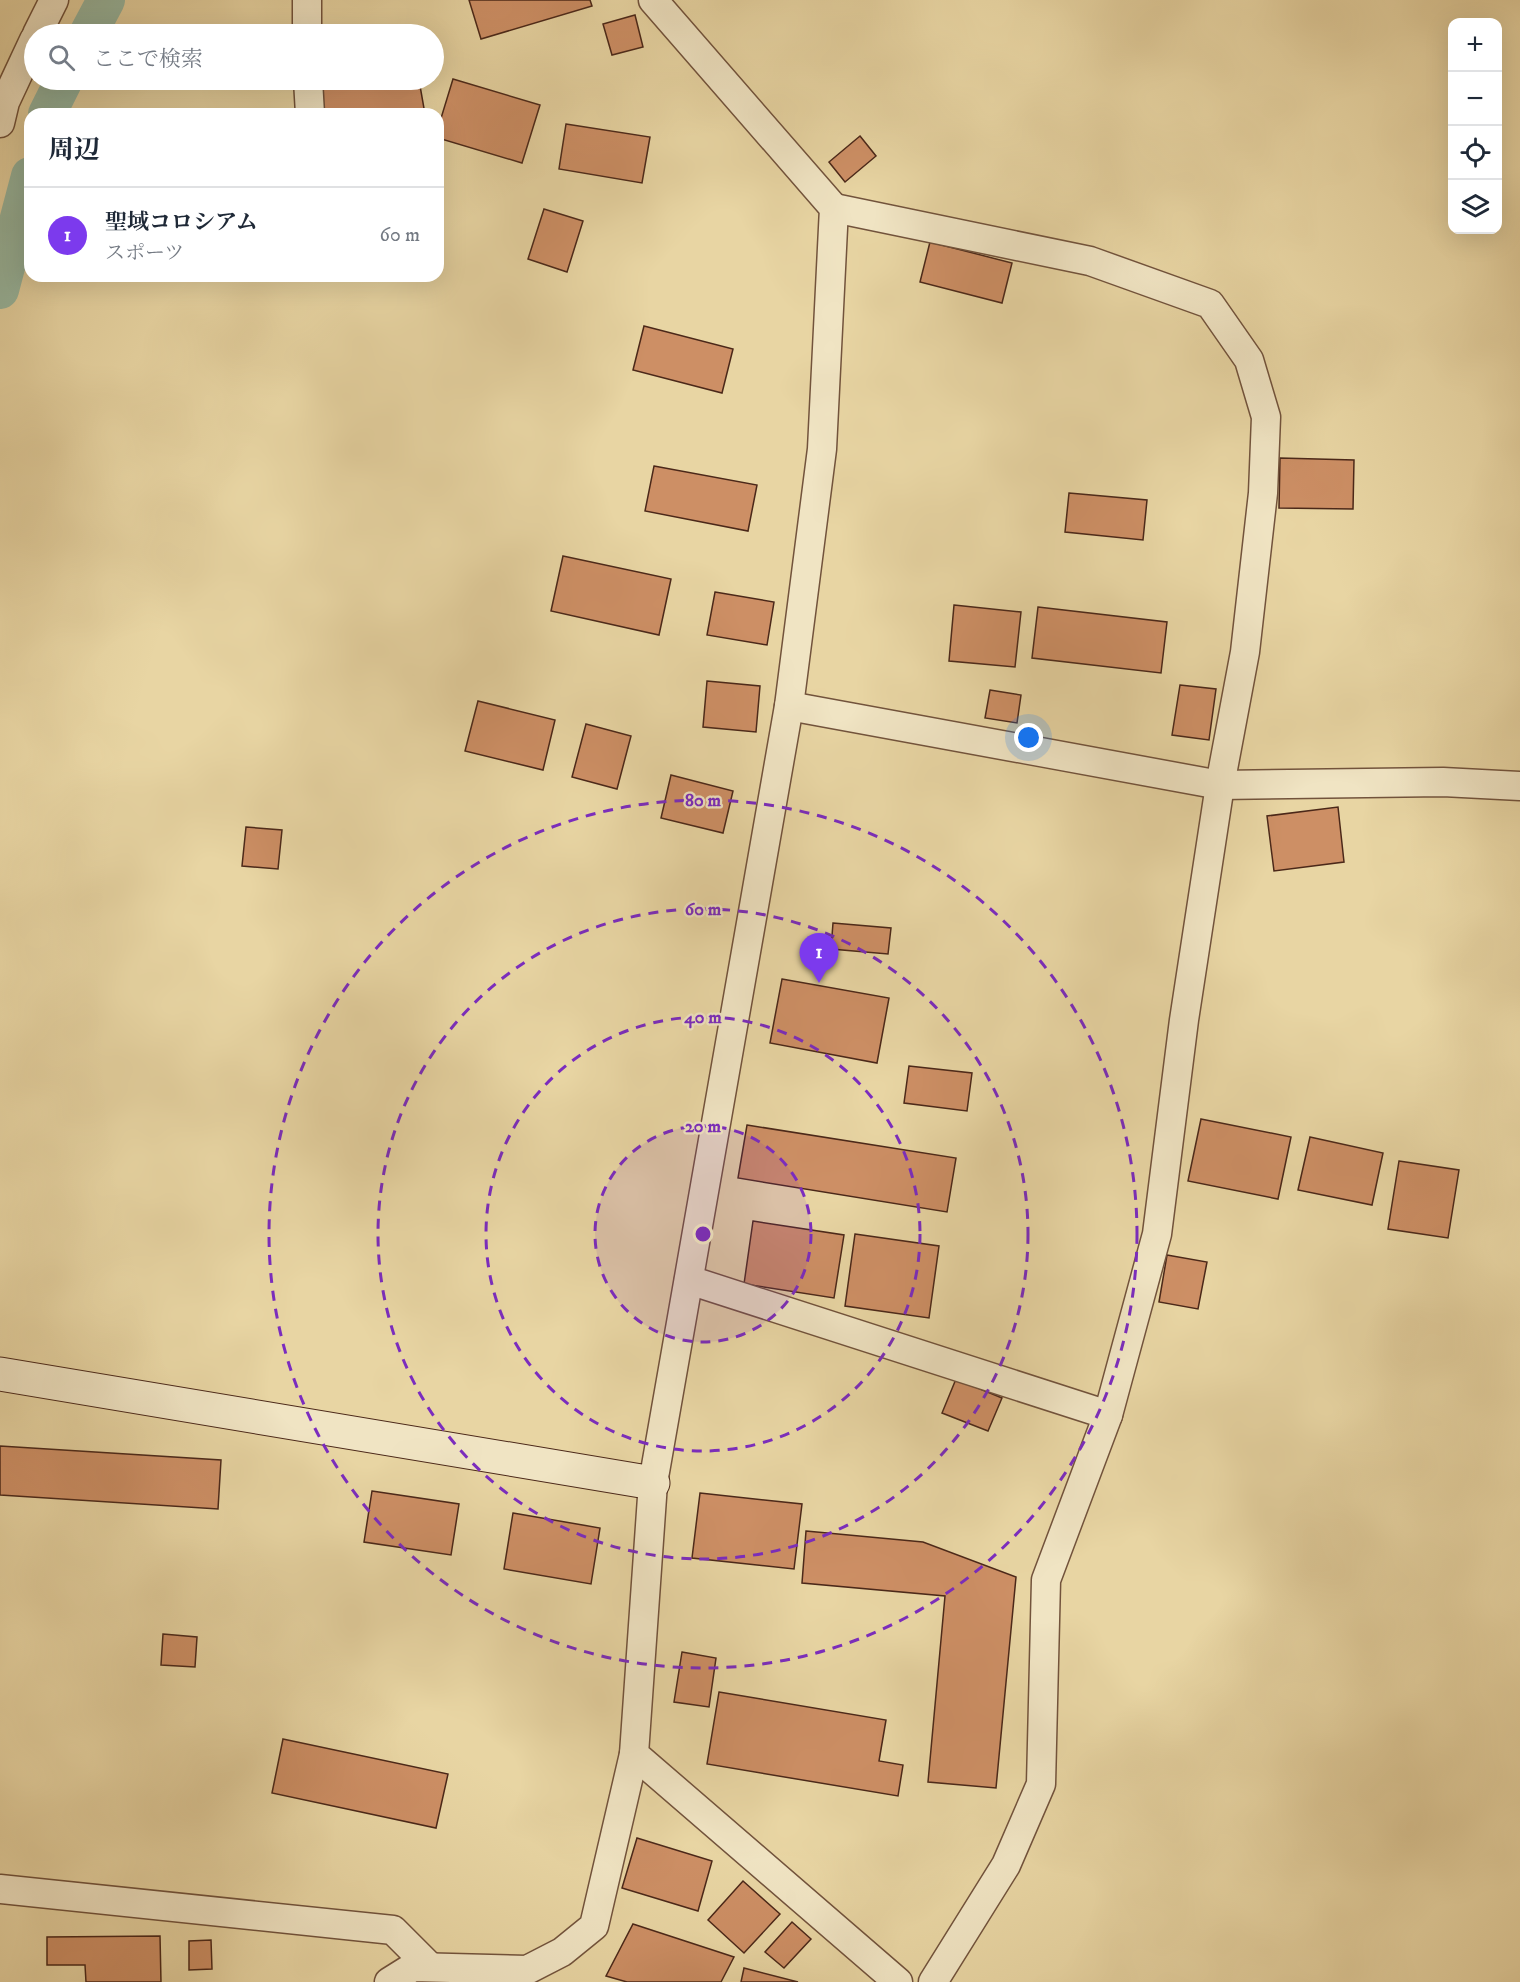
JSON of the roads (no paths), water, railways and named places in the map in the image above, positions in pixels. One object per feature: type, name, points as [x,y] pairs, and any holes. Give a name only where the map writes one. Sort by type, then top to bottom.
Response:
[{"type":"street","points":[[42,24],[54,0]]},
{"type":"street","points":[[307,0],[307,24]]},
{"type":"street","points":[[653,0],[834,208],[1090,261],[1210,304],[1249,360],[1266,417],[1263,493],[1245,652],[1220,784],[1184,1020],[1157,1233],[1108,1415],[1046,1580],[1041,1784],[1006,1865],[933,1982]]},
{"type":"street","points":[[0,123],[5,102],[24,61]]},
{"type":"street","points":[[309,90],[310,108]]},
{"type":"street","points":[[389,1982],[413,1967],[527,1970],[562,1952],[594,1926],[634,1754],[653,1483],[789,706],[822,449],[834,208]]},
{"type":"street","points":[[789,706],[1220,784],[1443,782],[1520,786]]},
{"type":"street","points":[[689,1280],[1108,1415]]},
{"type":"street","points":[[0,1374],[653,1483]]},
{"type":"street","points":[[634,1754],[898,1982]]},
{"type":"street","points":[[0,1889],[393,1930],[430,1967]]},
{"type":"waterway","points":[[93,24],[106,0]]},
{"type":"waterway","points":[[50,108],[59,90]]},
{"type":"waterway","points":[[0,290],[24,199]]},
{"type":"place","name":"聖域コロシアム","points":[[819,983]]}]
